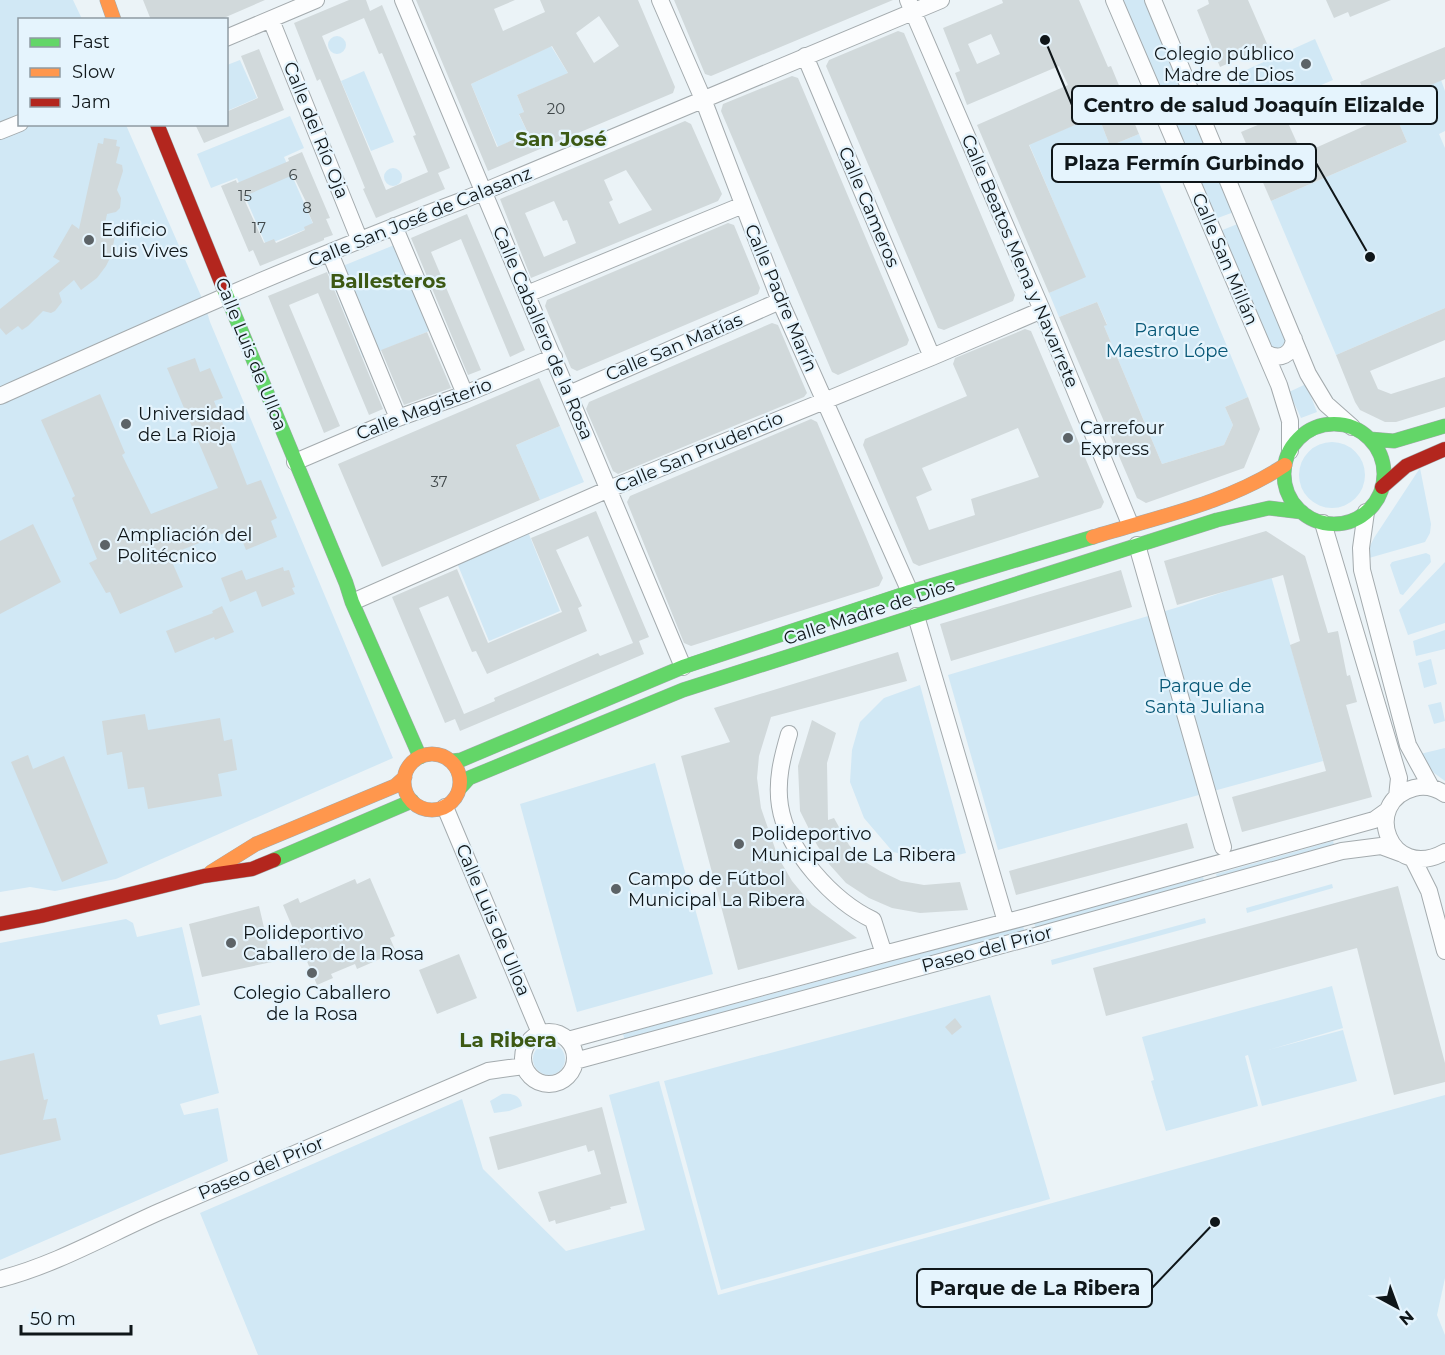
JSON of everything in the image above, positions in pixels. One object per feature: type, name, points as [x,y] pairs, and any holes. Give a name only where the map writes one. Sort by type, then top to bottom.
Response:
[{"type":"main road","points":[[107,0],[113,18]]},
{"type":"main road","name":"Calle Luis de Ulloa","points":[[158,126],[352,602],[365,627],[420,757]]},
{"type":"main road","points":[[1335,424],[1352,427],[1370,439],[1376,445],[1384,470],[1382,487],[1372,506],[1366,512],[1351,521],[1337,524],[1323,523],[1302,513],[1295,506],[1287,491],[1287,458],[1302,435],[1317,426],[1335,424]]},
{"type":"main road","points":[[1370,439],[1395,441],[1445,426]]},
{"type":"main road","points":[[1382,487],[1406,466],[1445,449]]},
{"type":"main road","name":"Calle Madre de Dios","points":[[452,761],[460,760],[683,667],[910,592],[1238,491],[1264,479],[1287,458]]},
{"type":"main road","name":"Calle Madre de Dios","points":[[460,788],[469,778],[682,690],[1216,520],[1269,508],[1302,513]]},
{"type":"main road","name":"Calle Luis de Ulloa","points":[[346,583],[357,600],[365,627]]},
{"type":"main road","points":[[431,753],[442,755],[452,761],[458,769],[460,788],[454,800],[445,807],[424,808],[412,801],[404,786],[405,777],[410,765],[420,757],[431,753]]},
{"type":"main road","points":[[204,876],[256,844],[395,786],[405,777]]},
{"type":"main road","points":[[0,924],[204,876],[252,869],[412,801]]},
{"type":"street","points":[[228,37],[316,0]]},
{"type":"street","name":"Calle Caballero de la Rosa","points":[[403,0],[683,667]]},
{"type":"street","name":"Calle Padre Marín","points":[[660,0],[703,99],[780,301],[910,592]]},
{"type":"street","name":"Calle San José de Calasanz","points":[[0,396],[227,296],[806,56],[911,6],[941,0]]},
{"type":"street","name":"Calle San Millán","points":[[1114,0],[1279,385],[1290,421],[1287,458]]},
{"type":"street","name":"Calle San Millán","points":[[1153,0],[1308,374],[1326,404],[1352,427]]},
{"type":"street","name":"Calle Beatos Mena y Navarrete","points":[[911,6],[1042,310],[1130,524]]},
{"type":"street","name":"Calle del Río Oja","points":[[271,20],[360,241]]},
{"type":"street","name":"Calle Cameros","points":[[806,56],[932,357]]},
{"type":"street","points":[[0,131],[18,124]]},
{"type":"street","points":[[527,294],[743,205]]},
{"type":"street","points":[[394,226],[465,394]]},
{"type":"street","points":[[330,253],[398,418]]},
{"type":"street","name":"Calle San Matías","points":[[569,394],[780,301]]},
{"type":"street","name":"Calle San Prudencio","points":[[357,600],[609,489],[1042,310]]},
{"type":"street","points":[[1266,353],[1275,357],[1282,356],[1291,349],[1294,339]]},
{"type":"street","name":"Calle Magisterio","points":[[295,462],[398,418],[465,394],[554,357]]},
{"type":"street","points":[[1366,512],[1361,548],[1362,570],[1408,745],[1438,791]]},
{"type":"street","points":[[1323,523],[1399,778],[1385,822],[1387,833],[1392,844],[1406,856],[1429,891],[1445,951]]},
{"type":"street","points":[[1137,545],[1224,847]]},
{"type":"street","points":[[916,616],[1006,922]]},
{"type":"street","points":[[789,734],[780,765],[779,786],[780,806],[785,826],[812,870],[858,913],[873,920],[884,954]]},
{"type":"street","name":"Paseo del Prior","points":[[568,1040],[1374,820],[1407,790],[1419,786],[1438,791]]},
{"type":"street","name":"Calle Luis de Ulloa","points":[[445,807],[540,1033]]},
{"type":"street","name":"Paseo del Prior","points":[[575,1061],[1024,940],[1342,851],[1381,846],[1406,856]]},
{"type":"street","points":[[1406,856],[1424,860],[1435,858],[1445,852]]},
{"type":"street","points":[[540,1033],[556,1033],[568,1040],[575,1061],[567,1076],[552,1083],[535,1080],[524,1066],[524,1050],[528,1043],[540,1033]]},
{"type":"street","name":"Paseo del Prior","points":[[0,1279],[52,1261],[157,1213],[488,1071],[524,1066]]},
{"type":"green space","name":"Universidad de La Rioja","points":[[0,0],[73,0],[82,18],[18,18],[18,126],[126,126],[205,305],[210,322],[393,758],[116,879],[55,891],[30,887],[0,892]]},
{"type":"green space","points":[[1122,0],[1144,0],[1234,212],[1215,219]]},
{"type":"green space","points":[[337,36],[343,39],[346,45],[343,51],[337,54],[331,51],[328,45],[331,39]]},
{"type":"green space","points":[[1315,39],[1333,80],[1253,114],[1235,75]]},
{"type":"green space","points":[[551,46],[590,108],[558,78],[517,95],[524,112],[519,115],[528,133],[498,147],[471,84]]},
{"type":"green space","points":[[240,60],[257,98],[228,111],[228,65]]},
{"type":"green space","points":[[364,71],[394,142],[371,151],[341,81]]},
{"type":"green space","points":[[1441,80],[1445,91],[1445,131],[1439,134],[1445,148],[1445,308],[1336,355],[1271,201],[1407,142],[1390,102]]},
{"type":"green space","name":"Parque Maestro Lópe","points":[[1098,115],[1110,146],[1139,134],[1248,397],[1225,407],[1233,425],[1224,445],[1162,464],[1104,326],[1107,324],[1097,302],[1059,317],[1049,293],[1085,276],[1029,144]]},
{"type":"green space","points":[[290,116],[304,148],[284,157],[314,226],[266,245],[237,178],[211,188],[197,154]]},
{"type":"green space","points":[[393,168],[399,171],[402,177],[399,183],[393,186],[387,183],[384,177],[387,171]]},
{"type":"green space","points":[[1240,223],[1288,341],[1287,346],[1272,350],[1220,231]]},
{"type":"green space","points":[[409,239],[444,325],[363,358],[328,272]]},
{"type":"green space","points":[[1306,384],[1317,412],[1301,418],[1289,392]]},
{"type":"green space","points":[[560,426],[584,482],[540,500],[516,445]]},
{"type":"green space","points":[[1338,442],[1356,451],[1363,462],[1365,475],[1363,488],[1356,499],[1345,506],[1326,508],[1308,499],[1301,488],[1299,469],[1308,451],[1319,444]]},
{"type":"green space","points":[[1420,468],[1431,524],[1430,533],[1425,542],[1369,558],[1370,546],[1374,538]]},
{"type":"green space","points":[[526,527],[560,611],[489,641],[455,558]]},
{"type":"green space","points":[[1426,553],[1430,555],[1431,562],[1403,595],[1400,594],[1390,565],[1392,562]]},
{"type":"green space","points":[[1445,562],[1445,623],[1408,635],[1399,610]]},
{"type":"green space","name":"Parque de Santa Juliana","points":[[1271,576],[1323,761],[998,850],[948,675],[1182,606]]},
{"type":"green space","points":[[1445,630],[1445,649],[1416,656],[1413,641]]},
{"type":"green space","points":[[1431,659],[1437,684],[1424,688],[1418,663]]},
{"type":"green space","points":[[920,685],[966,853],[934,861],[893,852],[864,818],[850,782],[852,750],[860,722],[884,698]]},
{"type":"green space","points":[[1441,702],[1445,721],[1434,724],[1428,705]]},
{"type":"green space","points":[[1445,748],[1445,781],[1434,773],[1420,754]]},
{"type":"green space","name":"Campo de Fútbol Municipal La Ribera","points":[[655,763],[713,974],[577,1012],[520,804]]},
{"type":"green space","points":[[1333,841],[1335,848],[1218,880],[1216,874]]},
{"type":"green space","points":[[1203,877],[1205,884],[1036,929],[1034,923]]},
{"type":"green space","points":[[1332,884],[1333,888],[1247,913],[1246,908]]},
{"type":"green space","points":[[1205,918],[1206,923],[1052,965],[1051,960]]},
{"type":"green space","points":[[126,919],[133,923],[137,937],[182,927],[200,1005],[157,1015],[160,1025],[201,1015],[219,1093],[180,1104],[184,1115],[218,1108],[228,1161],[0,1260],[0,943]]},
{"type":"green space","points":[[1023,926],[1025,933],[625,1041],[623,1034]]},
{"type":"green space","points":[[1332,986],[1343,1028],[1268,1050],[1343,1030],[1357,1081],[1262,1106],[1248,1055],[1245,1056],[1258,1106],[1166,1131],[1151,1081],[1154,1080],[1142,1037]]},
{"type":"green space","points":[[990,995],[1050,1199],[721,1290],[664,1081]]},
{"type":"green space","points":[[549,1043],[560,1048],[565,1059],[560,1070],[549,1075],[538,1070],[533,1059],[538,1048]]},
{"type":"green space","points":[[659,1081],[718,1295],[1445,1095],[1445,1278],[1437,1315],[1445,1335],[1445,1355],[258,1355],[200,1213],[462,1099],[483,1169],[566,1251],[645,1230],[609,1095]]},
{"type":"green space","points":[[502,1094],[509,1094],[520,1099],[522,1106],[494,1113],[490,1101]]},
{"type":"building","points":[[143,0],[265,0],[224,18],[150,18]]},
{"type":"building","points":[[349,0],[366,0],[370,11],[382,5],[450,168],[438,173],[445,189],[376,218],[320,79],[317,81],[294,23]],"holes":[[[364,18],[379,54],[382,53],[416,135],[413,136],[428,172],[386,190],[322,36]]]},
{"type":"building","points":[[416,0],[515,0],[494,9],[503,31],[545,12],[540,0],[638,0],[675,87],[673,93],[488,171]],"holes":[[[599,16],[619,46],[594,63],[576,33]],[[552,46],[568,73],[517,95],[524,112],[519,114],[528,133],[497,147],[471,84]]]},
{"type":"building","points":[[674,0],[893,0],[711,76],[705,74]]},
{"type":"building","points":[[1002,0],[1079,0],[1108,67],[1111,66],[1139,134],[1110,146],[1098,115],[1029,145],[1086,277],[1049,293],[977,125],[1068,85],[1059,66],[967,105],[955,73],[960,71],[943,28],[1003,3]],"holes":[[[991,34],[1000,54],[977,64],[968,44]]]},
{"type":"building","points":[[1208,0],[1248,0],[1268,46],[1220,67],[1197,10],[1209,4]]},
{"type":"building","points":[[1326,0],[1391,0],[1350,17],[1348,12],[1334,18]]},
{"type":"building","points":[[898,31],[904,33],[1015,295],[1013,301],[944,330],[938,328],[826,66],[829,60]]},
{"type":"building","points":[[1445,47],[1445,79],[1390,102],[1407,142],[1271,201],[1241,132],[1284,114],[1302,154],[1369,124],[1366,116],[1373,113],[1360,82]]},
{"type":"building","points":[[259,49],[284,110],[204,143],[196,126],[228,126],[228,111],[258,98],[241,56]]},
{"type":"building","points":[[792,76],[798,78],[909,340],[907,345],[838,375],[832,372],[721,111],[723,104]]},
{"type":"building","points":[[685,121],[691,124],[722,194],[718,201],[531,278],[500,199]],"holes":[[[626,170],[652,210],[619,224],[609,202],[613,200],[604,180]],[[554,201],[563,221],[567,220],[576,243],[544,257],[525,213]]]},
{"type":"building","name":"Edificio Luis Vives","points":[[104,138],[117,140],[116,146],[120,147],[116,163],[122,165],[123,171],[117,190],[121,198],[120,208],[116,212],[107,214],[103,234],[115,236],[111,256],[97,278],[81,290],[74,280],[59,293],[62,302],[55,311],[51,313],[43,311],[22,330],[18,326],[6,335],[0,328],[0,309],[60,261],[53,257],[72,224],[79,229],[98,143],[103,144]]},
{"type":"building","points":[[302,152],[330,218],[326,219],[333,235],[260,266],[253,250],[249,252],[221,186],[236,180],[237,183],[289,161],[288,158]],"holes":[[[293,175],[307,204],[305,205],[313,223],[304,227],[305,230],[276,243],[274,239],[264,243],[244,199],[246,199],[245,196]]]},
{"type":"building","points":[[467,214],[525,350],[510,357],[461,239],[431,252],[481,370],[468,375],[411,238]]},
{"type":"building","points":[[728,223],[734,225],[760,288],[758,294],[577,371],[571,368],[545,306],[547,300]]},
{"type":"building","points":[[327,272],[383,409],[369,415],[318,293],[289,305],[340,426],[324,433],[268,296]]},
{"type":"building","points":[[1097,302],[1107,325],[1104,326],[1162,464],[1224,445],[1233,425],[1225,407],[1248,397],[1260,429],[1244,468],[1146,503],[1137,498],[1059,317]]},
{"type":"building","points":[[1445,308],[1445,340],[1370,371],[1378,389],[1391,394],[1445,377],[1445,407],[1396,422],[1385,422],[1360,410],[1336,355]]},
{"type":"building","points":[[772,323],[778,325],[807,393],[804,397],[618,474],[613,471],[586,409],[589,402]]},
{"type":"building","points":[[1025,329],[1031,331],[1104,502],[1101,508],[919,566],[913,563],[863,445],[865,439],[967,396],[953,364],[955,358]],"holes":[[[1018,428],[1039,477],[971,499],[975,515],[929,530],[916,497],[932,490],[922,468]]]},
{"type":"building","points":[[427,332],[451,388],[404,405],[381,350]]},
{"type":"building","points":[[195,358],[200,372],[210,368],[223,398],[214,401],[247,485],[261,480],[277,518],[271,521],[277,537],[246,550],[237,528],[169,555],[183,587],[120,614],[110,592],[106,593],[89,563],[97,559],[72,498],[75,496],[41,420],[100,394],[125,453],[122,455],[151,514],[218,488],[167,368]]},
{"type":"building","points":[[539,378],[560,426],[516,445],[540,500],[382,567],[338,464]]},
{"type":"building","points":[[811,419],[817,422],[883,578],[879,586],[691,646],[684,643],[627,502],[630,496]]},
{"type":"building","points":[[596,511],[649,637],[639,641],[644,654],[460,731],[455,719],[445,723],[392,597],[457,569],[488,643],[562,612],[531,538]],"holes":[[[588,536],[633,643],[600,656],[598,653],[494,698],[495,701],[464,714],[419,608],[448,596],[472,652],[476,651],[487,674],[587,631],[578,608],[582,606],[556,550]]]},
{"type":"building","points":[[33,524],[61,582],[0,614],[0,541]]},
{"type":"building","points":[[1266,531],[1305,556],[1328,633],[1338,631],[1347,676],[1350,675],[1357,702],[1346,705],[1372,797],[1242,832],[1232,797],[1326,771],[1290,645],[1300,641],[1283,575],[1177,605],[1164,561]]},
{"type":"building","points":[[283,567],[284,571],[289,570],[295,594],[262,607],[256,591],[230,602],[221,578],[242,570],[246,580]]},
{"type":"building","points":[[1121,570],[1132,607],[951,661],[940,624]]},
{"type":"building","points":[[222,606],[234,632],[215,640],[214,637],[175,653],[166,631],[213,613],[212,611]]},
{"type":"building","name":"Polideportivo Municipal de La Ribera","points":[[898,652],[907,681],[771,717],[759,756],[757,778],[761,808],[778,857],[792,881],[812,905],[857,938],[738,970],[681,756],[730,742],[714,708]]},
{"type":"building","points":[[145,714],[148,730],[220,718],[224,741],[232,739],[237,770],[218,774],[222,796],[148,809],[144,787],[128,789],[122,752],[107,755],[102,721]]},
{"type":"building","points":[[812,720],[836,733],[827,763],[828,820],[834,818],[849,845],[862,860],[901,881],[924,885],[960,882],[968,910],[920,913],[892,908],[869,898],[846,883],[829,864],[800,811],[798,766]]},
{"type":"building","points":[[28,755],[33,769],[64,756],[108,863],[62,882],[11,762]]},
{"type":"building","points":[[1187,823],[1194,848],[1016,895],[1009,871]]},
{"type":"building","points":[[370,878],[395,936],[390,938],[396,952],[357,969],[355,964],[331,974],[333,978],[317,985],[283,905],[298,898],[300,903],[355,879],[357,884]]},
{"type":"building","points":[[1398,886],[1445,1063],[1445,1082],[1394,1095],[1357,948],[1106,1016],[1093,968]]},
{"type":"building","name":"Polideportivo Caballero de la Rosa","points":[[259,906],[272,962],[202,977],[189,924]]},
{"type":"building","points":[[459,954],[477,998],[437,1014],[419,970]]},
{"type":"building","points":[[955,1018],[962,1027],[952,1035],[945,1027]]},
{"type":"building","points":[[34,1053],[44,1100],[48,1099],[43,1120],[56,1118],[61,1140],[0,1155],[0,1061]]},
{"type":"building","points":[[602,1107],[627,1203],[556,1224],[555,1220],[549,1222],[538,1192],[601,1174],[594,1150],[588,1152],[586,1145],[498,1170],[489,1137]]},
{"type":"traffic: fast","points":[[223,287],[352,602],[420,757]]},
{"type":"traffic: fast","points":[[1334,424],[1353,428],[1369,439],[1380,455],[1384,474],[1380,493],[1369,509],[1353,520],[1334,524],[1315,520],[1299,509],[1288,493],[1284,474],[1288,455],[1299,439],[1315,428],[1334,424]]},
{"type":"traffic: fast","points":[[1370,439],[1394,441],[1445,426]]},
{"type":"traffic: fast","points":[[460,788],[469,778],[683,690],[1217,520],[1269,508],[1302,512]]},
{"type":"traffic: fast","points":[[452,761],[461,760],[683,667],[910,592],[1093,537]]},
{"type":"traffic: fast","points":[[274,860],[412,801]]},
{"type":"traffic: slow","points":[[107,0],[113,18]]},
{"type":"traffic: slow","points":[[1093,537],[1192,508],[1240,489],[1285,465]]},
{"type":"traffic: slow","points":[[432,754],[443,756],[452,762],[458,771],[460,782],[458,793],[452,802],[443,808],[432,810],[421,808],[412,802],[406,793],[404,782],[406,771],[412,762],[421,756],[432,754]]},
{"type":"traffic: slow","points":[[211,872],[256,844],[395,786],[405,777]]},
{"type":"traffic: jam","points":[[158,126],[223,287]]},
{"type":"traffic: jam","points":[[1382,487],[1406,466],[1445,449]]},
{"type":"traffic: jam","points":[[0,924],[204,876],[252,869],[274,860]]},
{"type":"place","name":"Centro de salud Joaquín Elizalde","points":[[1045,40]]},
{"type":"place","name":"Colegio público Madre de Dios","points":[[1306,64]]},
{"type":"place","name":"Edificio Luis Vives","points":[[89,240]]},
{"type":"place","name":"Plaza Fermín Gurbindo","points":[[1370,257]]},
{"type":"place","name":"Universidad de La Rioja","points":[[126,424]]},
{"type":"place","name":"Carrefour Express","points":[[1068,438]]},
{"type":"place","name":"Ampliación del Politécnico","points":[[105,545]]},
{"type":"place","name":"Polideportivo Municipal de La Ribera","points":[[739,844]]},
{"type":"place","name":"Campo de Fútbol Municipal La Ribera","points":[[616,889]]},
{"type":"place","name":"Polideportivo Caballero de la Rosa","points":[[231,943]]},
{"type":"place","name":"Colegio Caballero de la Rosa","points":[[312,973]]},
{"type":"place","name":"Parque de La Ribera","points":[[1215,1222]]},
{"type":"district","name":"San José","points":[[561,139]]},
{"type":"district","name":"Ballesteros","points":[[388,281]]},
{"type":"district","name":"La Ribera","points":[[508,1040]]}]
